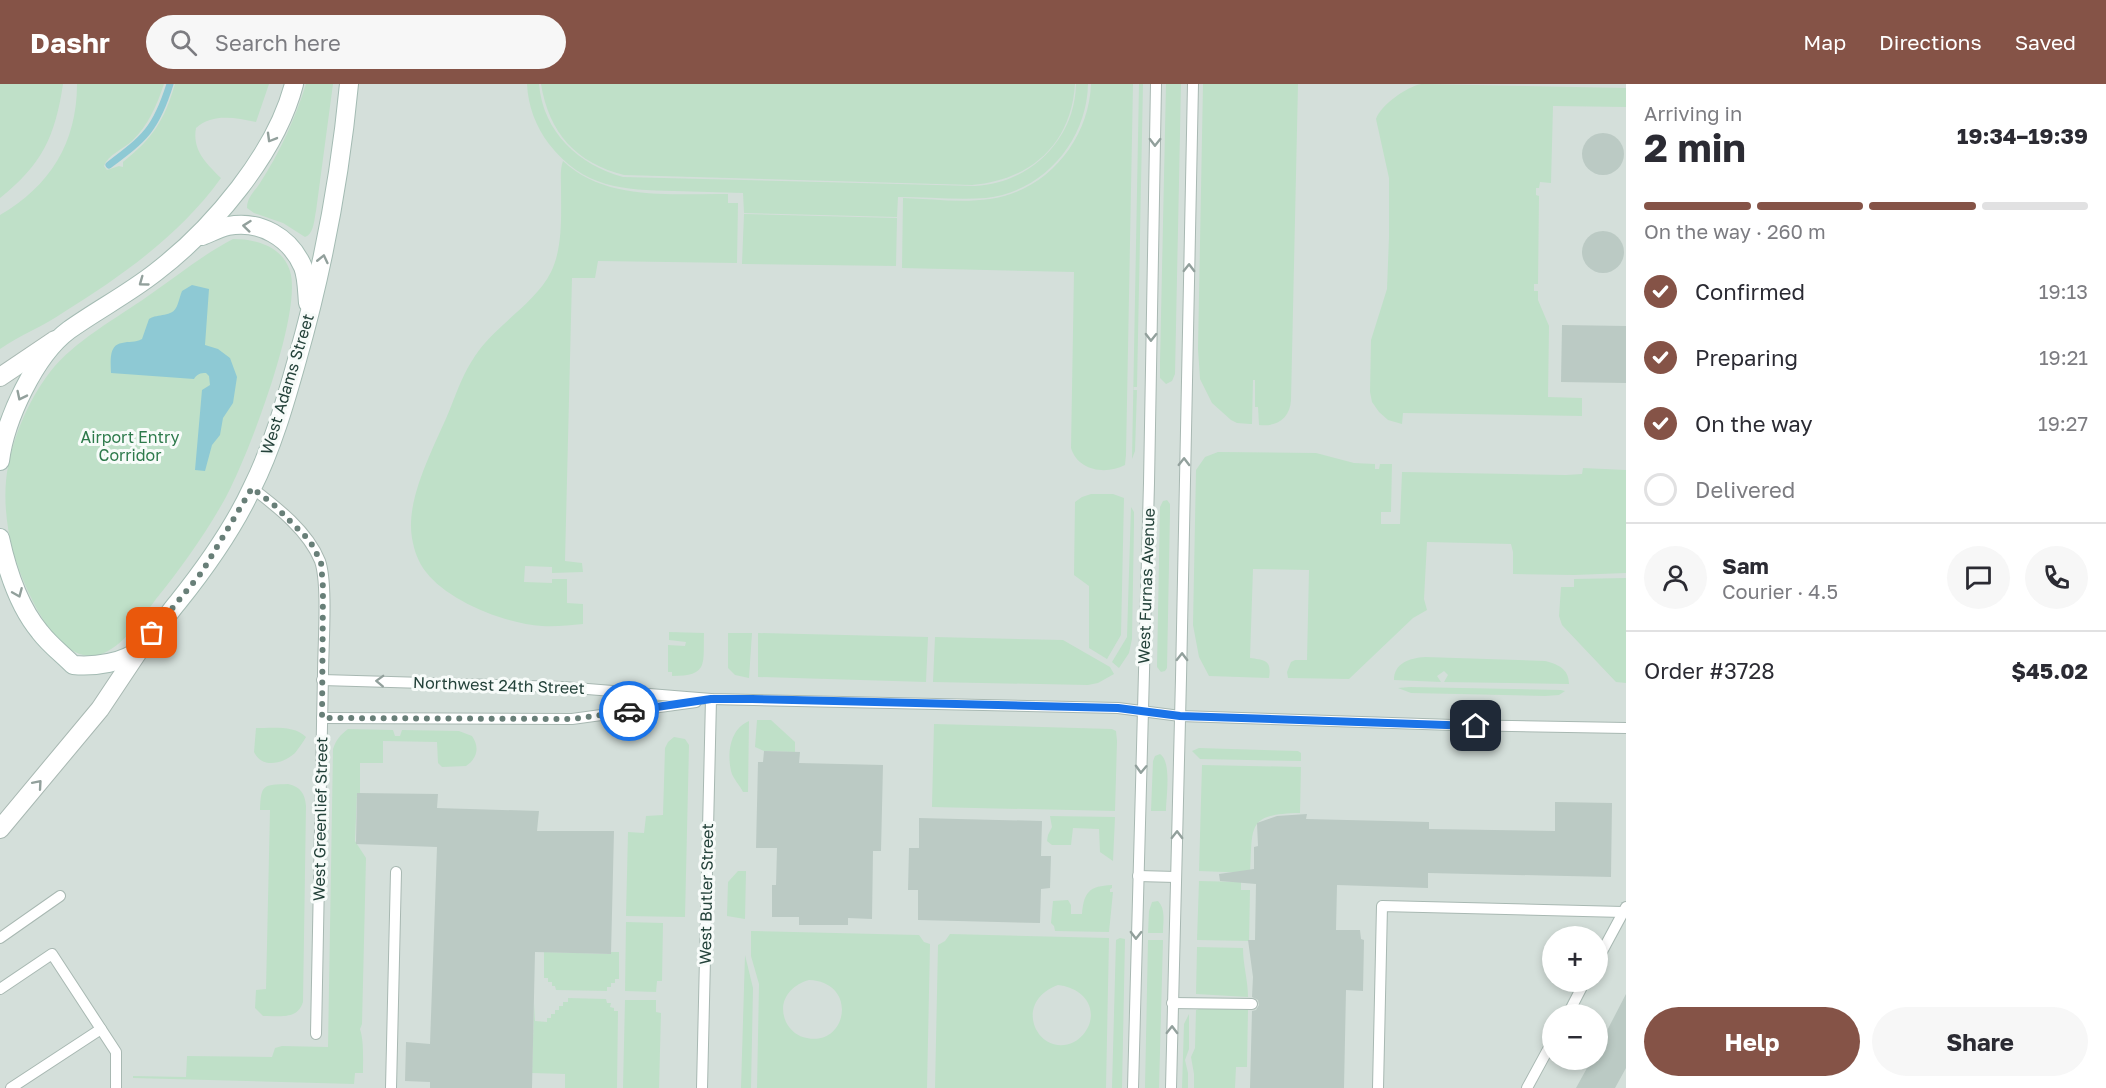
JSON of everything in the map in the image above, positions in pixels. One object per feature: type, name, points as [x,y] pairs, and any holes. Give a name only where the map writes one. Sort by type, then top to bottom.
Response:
[{"type":"main road","points":[[0,377],[118,300],[195,239],[221,211],[249,174],[275,132],[294,84]]},
{"type":"main road","name":"West Adams Street","points":[[0,828],[100,709],[140,649],[202,572],[252,488],[289,388],[310,314],[330,227],[344,142],[349,84]]},
{"type":"main road","points":[[195,239],[225,226],[241,224],[262,228],[279,235],[293,249],[304,268],[310,314]]},
{"type":"main road","points":[[0,461],[11,416],[27,382],[42,359],[67,332]]},
{"type":"main road","name":"West Adams Street","points":[[0,538],[5,561],[19,599],[39,631],[73,665],[108,664],[140,649]]},
{"type":"lane","name":"West Furnas Avenue","points":[[1133,1088],[1156,84]]},
{"type":"lane","points":[[1171,1088],[1193,84]]},
{"type":"lane","name":"West Greenlief Street","points":[[252,488],[273,504],[310,541],[321,562],[323,588],[322,718],[316,1034]]},
{"type":"lane","name":"Northwest 24th Street","points":[[322,680],[563,687],[711,699],[1118,708],[1180,716],[1626,728]]},
{"type":"lane","name":"Northwest 24th Street","points":[[322,718],[572,719],[711,699]]},
{"type":"lane","name":"West Butler Street","points":[[702,1088],[711,699]]},
{"type":"lane","points":[[391,1088],[396,872]]},
{"type":"lane","points":[[1138,876],[1176,877]]},
{"type":"lane","points":[[0,938],[60,896]]},
{"type":"lane","points":[[1378,1088],[1382,906],[1624,909],[1608,940]]},
{"type":"lane","points":[[0,989],[52,954],[116,1052],[116,1088]]},
{"type":"lane","points":[[1173,1003],[1252,1004]]},
{"type":"lane","points":[[11,1088],[101,1029]]},
{"type":"lane","points":[[1527,1088],[1542,1060]]},
{"type":"shaded area","points":[[0,84],[1626,84],[1626,1088],[0,1088]]},
{"type":"green space","points":[[0,84],[63,84],[56,119],[44,148],[26,173],[0,198]]},
{"type":"green space","points":[[77,84],[164,84],[147,122],[132,141],[106,162],[104,166],[107,170],[123,167],[123,162],[150,137],[162,119],[175,84],[269,84],[256,122],[217,118],[196,128],[196,143],[201,156],[221,178],[188,218],[129,269],[56,317],[0,349],[0,215],[33,191],[57,161],[72,125]]},
{"type":"green space","points":[[306,84],[333,84],[314,222],[312,230],[305,237],[283,223],[254,213],[247,208],[247,204],[286,135]]},
{"type":"green space","points":[[527,84],[539,84],[548,117],[566,144],[592,164],[623,177],[975,186],[1014,177],[1046,155],[1068,123],[1074,104],[1076,84],[1088,84],[1086,105],[1080,125],[1070,144],[1058,160],[1026,186],[1007,194],[986,198],[898,197],[897,217],[744,213],[743,193],[638,189],[605,184],[576,170],[549,144],[534,116]]},
{"type":"green space","points":[[541,84],[1075,84],[1072,106],[1065,125],[1044,156],[1012,176],[972,185],[624,175],[592,163],[568,143],[558,131],[551,117]]},
{"type":"green space","points":[[1091,84],[1133,84],[1126,455],[1125,465],[1110,470],[1086,466],[1075,456],[1071,448],[1074,272],[902,268],[903,198],[958,201],[990,199],[1030,186],[1061,160],[1073,143],[1088,105]]},
{"type":"green space","points":[[1139,84],[1143,84],[1137,387],[1133,387]]},
{"type":"green space","points":[[1166,84],[1181,84],[1175,374],[1172,381],[1166,384],[1160,378],[1160,363]]},
{"type":"green space","points":[[1203,84],[1298,84],[1291,400],[1285,417],[1271,425],[1259,425],[1258,407],[1255,407],[1255,380],[1253,380],[1252,424],[1250,424],[1231,420],[1212,403],[1200,379],[1198,349]]},
{"type":"green space","points":[[1421,84],[1626,88],[1626,107],[1553,106],[1551,183],[1540,182],[1539,188],[1536,188],[1536,195],[1539,196],[1538,284],[1534,284],[1534,291],[1538,291],[1538,300],[1549,326],[1548,397],[1582,398],[1582,416],[1403,413],[1402,424],[1388,420],[1372,402],[1370,392],[1371,340],[1387,289],[1389,237],[1389,178],[1376,119],[1383,108],[1395,97]]},
{"type":"green space","points":[[563,161],[580,174],[620,189],[663,194],[728,194],[728,203],[738,203],[737,263],[598,261],[595,278],[572,278],[565,561],[582,563],[583,572],[552,573],[552,567],[525,566],[524,582],[552,583],[552,579],[567,579],[567,603],[583,604],[583,624],[547,626],[495,616],[463,601],[436,583],[426,572],[417,556],[411,522],[417,489],[423,472],[467,368],[483,345],[535,294],[551,272],[558,252]]},
{"type":"green space","points":[[744,214],[897,218],[896,266],[742,264]]},
{"type":"green space","name":"Airport Entry Corridor","points":[[233,239],[250,240],[275,250],[286,262],[290,271],[292,291],[289,318],[259,419],[226,497],[184,562],[133,629],[119,643],[104,653],[87,656],[72,650],[57,638],[34,603],[18,565],[11,543],[6,507],[6,481],[11,452],[34,396],[50,372],[71,350],[200,259]]},
{"type":"green space","points":[[1133,390],[1137,390],[1135,451],[1132,459]]},
{"type":"green space","points":[[1218,452],[1316,453],[1354,463],[1375,464],[1375,469],[1379,469],[1380,464],[1392,464],[1391,512],[1381,512],[1381,524],[1400,524],[1402,472],[1566,475],[1582,474],[1583,468],[1626,470],[1626,573],[1513,574],[1511,544],[1427,542],[1424,599],[1427,610],[1413,618],[1349,679],[1288,678],[1287,672],[1291,662],[1307,660],[1309,570],[1253,569],[1250,658],[1260,659],[1268,664],[1269,678],[1209,676],[1199,657],[1193,625],[1196,470],[1205,457]]},
{"type":"green space","points":[[1091,494],[1113,494],[1124,498],[1121,635],[1107,659],[1089,648],[1089,586],[1074,575],[1075,502]]},
{"type":"green space","points":[[1167,500],[1170,504],[1170,511],[1167,668],[1161,672],[1157,667],[1160,507],[1163,501]]},
{"type":"green space","points":[[1131,507],[1134,512],[1132,639],[1129,653],[1119,668],[1112,662],[1127,637]]},
{"type":"green space","points":[[1626,578],[1626,683],[1616,682],[1562,625],[1559,616],[1561,587],[1574,587],[1574,579]]},
{"type":"green space","points":[[669,632],[704,633],[703,660],[698,671],[692,674],[672,676],[672,672],[668,672],[668,645],[685,646],[686,642],[669,640]]},
{"type":"green space","points":[[728,633],[752,633],[749,678],[735,675],[728,668]]},
{"type":"green space","points":[[758,633],[928,637],[926,682],[758,677]]},
{"type":"green space","points":[[935,637],[1063,640],[1110,667],[1114,674],[1098,683],[1088,685],[933,682]]},
{"type":"green space","points":[[1425,657],[1545,661],[1562,668],[1567,674],[1569,684],[1444,682],[1448,675],[1444,671],[1437,676],[1441,682],[1394,680],[1397,669],[1404,662]]},
{"type":"green space","points":[[1398,688],[1565,691],[1559,695],[1545,696],[1411,693]]},
{"type":"green space","points":[[757,720],[771,720],[795,742],[795,752],[764,751],[755,747]]},
{"type":"green space","points":[[749,721],[748,792],[743,792],[733,777],[729,757],[734,736]]},
{"type":"green space","points":[[934,724],[1112,729],[1116,731],[1117,741],[1115,811],[932,807]]},
{"type":"green space","points":[[256,728],[290,729],[306,737],[290,757],[279,762],[267,763],[254,752]]},
{"type":"green space","points":[[348,729],[393,730],[395,736],[400,736],[402,730],[459,731],[472,736],[477,748],[473,760],[466,766],[442,767],[438,763],[437,742],[383,741],[383,763],[360,763],[360,793],[357,793],[355,841],[366,858],[362,1024],[360,1029],[363,1045],[363,1073],[355,1073],[354,1084],[133,1078],[133,1076],[186,1077],[187,1056],[272,1057],[275,1048],[282,1046],[328,1047],[333,749],[335,743]]},
{"type":"green space","points":[[674,737],[685,739],[689,745],[685,917],[626,916],[628,832],[644,833],[646,816],[663,815],[665,748]]},
{"type":"green space","points":[[1199,748],[1298,751],[1301,753],[1301,761],[1200,759],[1192,751]]},
{"type":"green space","points":[[1160,754],[1164,758],[1167,772],[1166,811],[1151,811],[1153,761],[1155,756]]},
{"type":"green space","points":[[1202,765],[1301,767],[1300,813],[1270,816],[1261,820],[1256,826],[1251,844],[1250,873],[1199,871]]},
{"type":"green space","points":[[288,784],[302,792],[306,806],[303,1002],[292,1015],[263,1016],[255,1008],[256,990],[266,989],[270,810],[260,810],[260,801],[263,791],[268,786]]},
{"type":"green space","points":[[1050,816],[1115,817],[1113,861],[1100,852],[1099,829],[1073,828],[1071,845],[1052,845],[1047,841],[1052,827]]},
{"type":"green space","points":[[738,871],[746,871],[745,919],[727,916],[728,882]]},
{"type":"green space","points":[[1199,881],[1241,882],[1241,890],[1250,890],[1249,941],[1197,940]]},
{"type":"green space","points":[[1112,885],[1109,932],[1055,931],[1051,923],[1053,901],[1068,900],[1071,905],[1071,914],[1082,914],[1084,900],[1089,892],[1098,887]]},
{"type":"green space","points":[[1158,901],[1163,912],[1163,933],[1148,933],[1149,911],[1152,902]]},
{"type":"green space","points":[[626,922],[663,923],[662,981],[657,981],[656,992],[625,991]]},
{"type":"green space","points":[[751,931],[919,935],[924,942],[930,944],[927,1088],[757,1088],[759,984],[751,956]],"holes":[[[809,980],[825,983],[835,991],[841,1002],[842,1013],[838,1024],[831,1033],[821,1038],[800,1036],[786,1022],[784,1001],[791,990],[802,982]]]},
{"type":"green space","points":[[950,934],[1109,938],[1106,1088],[935,1088],[938,945]],"holes":[[[1058,985],[1079,992],[1084,997],[1091,1017],[1088,1028],[1081,1037],[1074,1042],[1061,1045],[1050,1043],[1041,1036],[1035,1027],[1033,1015],[1035,1004],[1043,993]]]},
{"type":"green space","points":[[1125,939],[1122,1088],[1112,1088],[1116,940]]},
{"type":"green space","points":[[1148,940],[1163,940],[1159,1088],[1145,1088]]},
{"type":"green space","points":[[1197,947],[1243,948],[1248,997],[1196,994]]},
{"type":"green space","points":[[544,952],[610,954],[619,952],[619,979],[611,983],[611,987],[607,987],[607,991],[556,990],[552,982],[548,982],[548,978],[544,978]]},
{"type":"green space","points":[[745,955],[753,988],[751,1088],[741,1088]]},
{"type":"green space","points":[[568,998],[606,999],[607,1003],[611,1003],[610,1007],[614,1008],[614,1011],[618,1011],[617,1088],[565,1088],[565,1074],[532,1073],[534,1003],[535,1021],[547,1022],[551,1014],[555,1014],[555,1010],[559,1010],[559,1006],[563,1006],[563,1002],[568,1002]]},
{"type":"green space","points":[[625,1000],[656,1000],[656,1012],[661,1013],[659,1088],[623,1088]]},
{"type":"green space","points":[[1202,1008],[1248,1010],[1247,1067],[1236,1067],[1235,1088],[1194,1088],[1191,1057],[1195,1048],[1196,1010]]},
{"type":"green space","points":[[1189,1014],[1189,1049],[1185,1060],[1188,1088],[1182,1088],[1184,1024]]},
{"type":"water","points":[[192,285],[209,289],[205,345],[218,349],[230,358],[237,377],[233,403],[223,418],[220,435],[212,445],[205,471],[195,470],[202,390],[210,385],[209,376],[202,373],[194,379],[111,373],[111,355],[114,347],[142,339],[149,319],[175,310],[182,291]]},
{"type":"building","points":[[1603,133],[1618,139],[1624,154],[1618,169],[1603,175],[1588,169],[1582,154],[1588,139]]},
{"type":"building","points":[[1603,231],[1618,237],[1624,252],[1618,267],[1603,273],[1588,267],[1582,252],[1588,237]]},
{"type":"building","points":[[1562,325],[1626,326],[1626,383],[1561,382]]},
{"type":"building","points":[[764,751],[800,752],[799,763],[883,765],[881,851],[873,851],[872,919],[848,918],[848,925],[799,925],[799,917],[772,917],[772,885],[776,885],[777,848],[756,848],[758,762],[763,762]]},
{"type":"building","points":[[357,793],[438,794],[437,808],[539,811],[537,831],[614,831],[611,954],[535,952],[532,1088],[430,1088],[430,1082],[405,1081],[406,1042],[430,1044],[437,847],[356,844]]},
{"type":"building","points":[[1555,802],[1612,803],[1611,877],[1428,873],[1428,888],[1337,885],[1336,930],[1360,930],[1361,939],[1364,940],[1363,991],[1346,990],[1344,1088],[1250,1088],[1252,1011],[1256,1010],[1259,1005],[1258,1000],[1252,997],[1253,977],[1248,940],[1255,940],[1256,884],[1220,881],[1219,874],[1254,869],[1254,847],[1258,846],[1257,823],[1277,816],[1307,814],[1306,819],[1429,822],[1429,829],[1555,831]]},
{"type":"building","points":[[919,818],[1042,821],[1041,856],[1051,856],[1050,888],[1041,889],[1040,923],[918,920],[918,890],[908,890],[909,848],[919,848]]},
{"type":"building","points":[[1626,994],[1626,1068],[1615,1088],[1576,1088],[1586,1070],[1608,1070],[1608,1029]]},
{"type":"waterway","points":[[109,165],[148,131],[160,112],[170,84]]},
{"type":"way so far","points":[[152,633],[202,572],[252,488],[273,504],[310,541],[321,562],[323,588],[322,718],[572,719],[629,711]]},
{"type":"route","points":[[629,711],[711,699],[752,699],[1118,708],[1180,716],[1476,726]]}]
